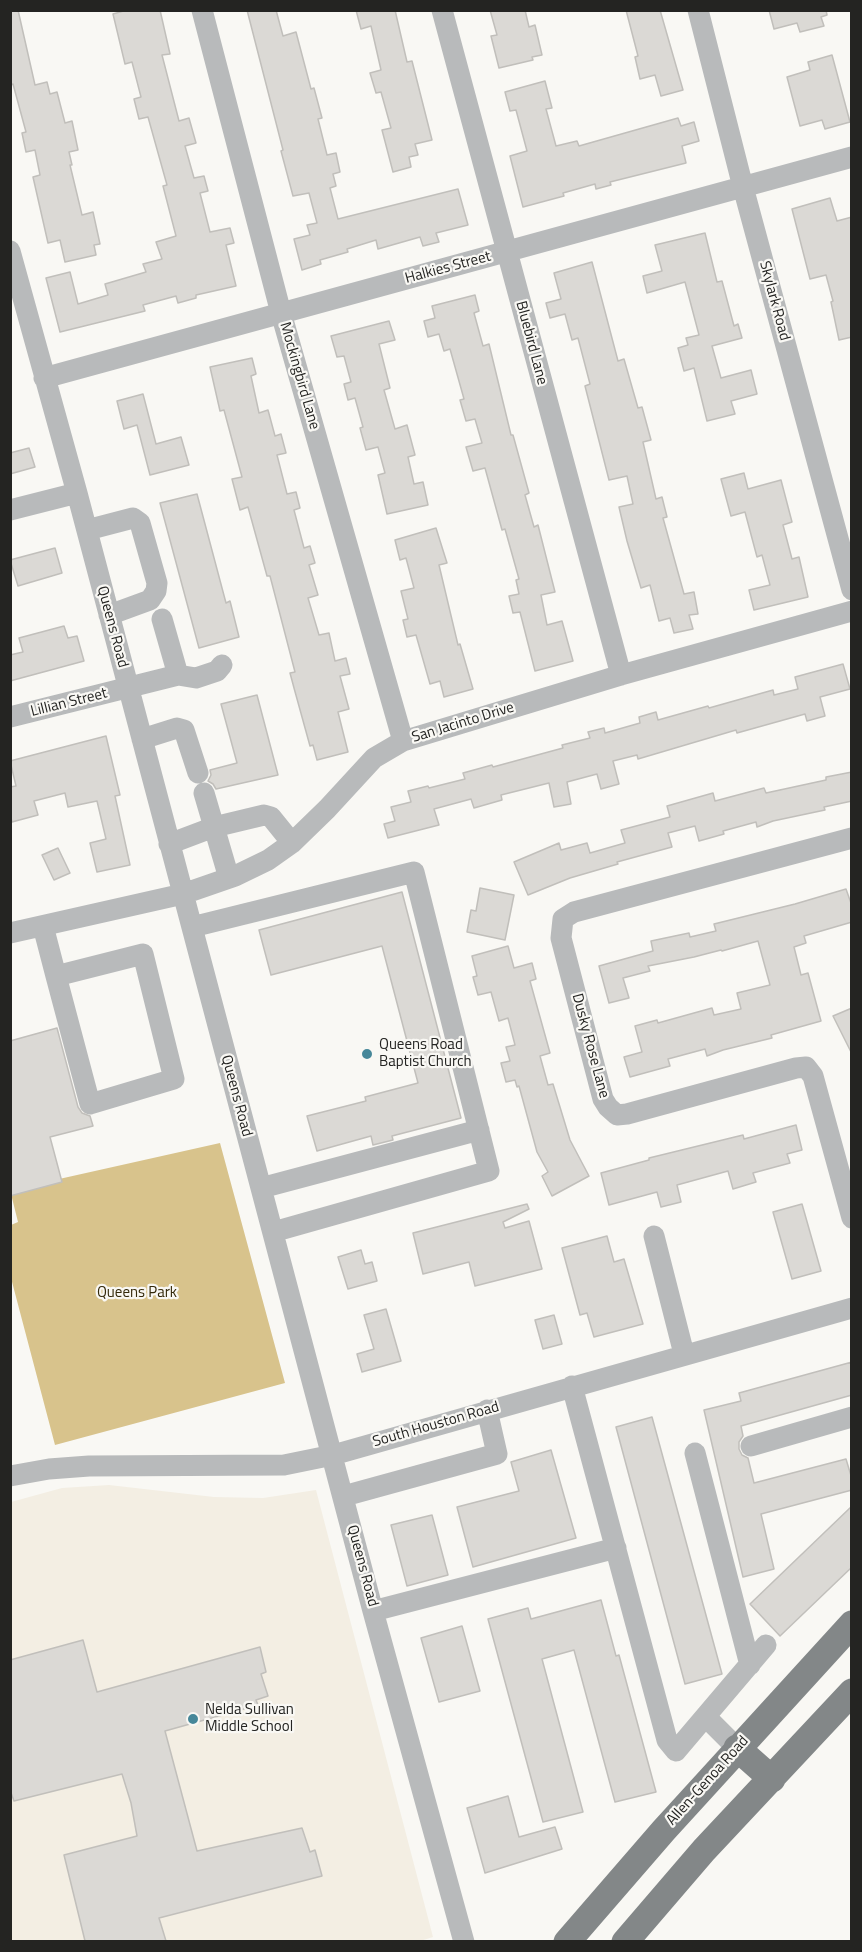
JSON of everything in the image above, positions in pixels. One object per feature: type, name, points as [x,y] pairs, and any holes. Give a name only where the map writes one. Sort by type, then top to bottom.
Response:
[{"type":"main road","name":"Allen-Genoa Road","points":[[567,1941],[737,1748],[852,1624]]},
{"type":"main road","points":[[625,1941],[704,1850],[852,1692]]},
{"type":"main road","points":[[737,1748],[772,1779]]},
{"type":"street","name":"Mockingbird Lane","points":[[202,10],[281,313],[403,741]]},
{"type":"street","name":"Bluebird Lane","points":[[442,10],[621,675]]},
{"type":"street","name":"Skylark Road","points":[[698,10],[743,187],[852,590]]},
{"type":"street","name":"Halkies Street","points":[[44,378],[852,157]]},
{"type":"street","name":"Queens Road","points":[[10,251],[87,530],[373,1611],[464,1941]]},
{"type":"street","points":[[10,510],[77,493]]},
{"type":"street","points":[[87,530],[133,518],[140,524],[157,583],[156,591],[150,600],[109,615]]},
{"type":"street","name":"San Jacinto Drive","points":[[10,933],[183,894],[229,878],[268,860],[292,843],[374,758],[403,741],[621,675],[852,612]]},
{"type":"street","points":[[162,620],[178,675]]},
{"type":"street","name":"Lillian Street","points":[[10,717],[178,675],[196,678],[217,671],[222,665]]},
{"type":"street","points":[[142,740],[177,728],[184,730],[229,878]]},
{"type":"street","points":[[169,844],[214,827],[264,815],[271,817],[292,843]]},
{"type":"street","name":"Dusky Rose Lane","points":[[852,838],[574,912],[563,919],[561,938],[603,1099],[608,1107],[617,1115],[627,1114],[806,1067],[813,1076],[852,1218]]},
{"type":"street","points":[[192,927],[414,872],[489,1171],[273,1232]]},
{"type":"street","points":[[43,926],[56,976],[90,1104],[174,1079],[142,954],[56,976]]},
{"type":"street","points":[[261,1188],[479,1130]]},
{"type":"street","points":[[654,1236],[684,1354]]},
{"type":"street","name":"South Houston Road","points":[[10,1476],[49,1469],[89,1466],[284,1465],[333,1455],[852,1308]]},
{"type":"street","points":[[572,1386],[667,1740],[676,1750],[766,1645]]},
{"type":"street","points":[[344,1497],[497,1454],[487,1410]]},
{"type":"street","points":[[751,1446],[852,1417]]},
{"type":"street","points":[[694,1453],[750,1665]]},
{"type":"street","points":[[373,1611],[616,1548]]},
{"type":"street","points":[[706,1717],[737,1748]]},
{"type":"shaded area","name":"Nelda Sullivan Middle School","points":[[109,1485],[214,1497],[263,1498],[316,1490],[433,1937],[417,1942],[11,1942],[11,1502],[62,1488]]},
{"type":"green space","name":"Queens Park","points":[[220,1143],[285,1383],[55,1445],[11,1278],[11,1225],[18,1222],[10,1190]]},
{"type":"building","points":[[10,10],[18,10],[35,85],[47,82],[50,94],[57,92],[65,123],[72,121],[78,150],[69,152],[72,165],[70,165],[82,215],[93,212],[100,244],[94,245],[96,255],[65,262],[60,240],[48,243],[33,177],[40,175],[35,150],[26,152],[22,133],[26,132],[13,84],[10,85]]},
{"type":"building","points":[[127,10],[160,10],[170,54],[162,55],[179,121],[189,118],[196,143],[185,146],[194,178],[204,176],[208,191],[200,193],[210,232],[230,228],[234,243],[226,245],[236,286],[196,295],[196,298],[178,303],[176,296],[143,305],[145,311],[60,332],[46,278],[70,272],[78,304],[108,295],[105,284],[146,272],[143,264],[162,259],[156,242],[176,236],[163,186],[167,185],[148,117],[139,119],[134,99],[141,97],[132,62],[125,64],[113,14]]},
{"type":"building","points":[[247,10],[276,10],[283,36],[296,32],[311,89],[314,88],[322,118],[318,119],[327,155],[336,153],[340,172],[333,174],[336,186],[330,188],[338,219],[458,189],[468,225],[436,233],[439,242],[423,246],[420,237],[378,249],[376,240],[347,249],[348,252],[320,260],[321,264],[302,270],[294,239],[310,235],[307,225],[317,223],[309,193],[293,196]]},
{"type":"building","points":[[356,10],[395,10],[407,62],[412,61],[432,140],[415,144],[418,155],[409,157],[411,167],[393,172],[382,130],[391,128],[381,92],[376,93],[370,73],[381,70],[371,26],[361,29]]},
{"type":"building","points":[[490,10],[525,10],[529,27],[535,25],[542,55],[532,57],[533,60],[499,68],[491,36],[497,35]]},
{"type":"building","points":[[626,10],[660,10],[683,90],[661,96],[655,75],[640,79],[635,57],[638,56]]},
{"type":"building","points":[[769,10],[826,10],[827,15],[821,17],[824,26],[800,32],[797,23],[774,29]]},
{"type":"building","points":[[832,55],[850,122],[825,129],[822,120],[800,126],[787,77],[810,70],[808,62]]},
{"type":"building","points":[[545,81],[552,108],[546,109],[556,146],[577,141],[579,146],[678,118],[681,126],[694,122],[699,141],[682,146],[686,163],[610,182],[611,185],[596,189],[595,184],[563,193],[564,196],[523,207],[510,156],[527,151],[516,110],[510,111],[505,92]]},
{"type":"building","points":[[830,198],[837,221],[852,217],[852,337],[839,340],[826,275],[810,279],[792,209]]},
{"type":"building","points":[[705,233],[717,282],[722,281],[734,326],[738,324],[742,338],[712,346],[721,378],[751,370],[757,394],[731,401],[735,414],[707,421],[694,368],[684,371],[678,348],[688,345],[686,338],[699,335],[685,282],[647,293],[643,276],[662,271],[655,245]]},
{"type":"building","points":[[592,262],[618,361],[624,359],[638,408],[642,407],[651,440],[643,442],[656,499],[662,497],[667,517],[663,518],[684,594],[694,592],[698,614],[689,615],[693,629],[674,633],[670,618],[659,621],[650,585],[641,588],[619,507],[633,504],[627,476],[609,480],[585,386],[590,384],[578,338],[572,340],[565,314],[550,318],[546,303],[561,299],[554,273]]},
{"type":"building","points":[[475,295],[479,311],[474,313],[483,346],[489,344],[511,435],[513,435],[529,493],[525,495],[534,527],[538,525],[555,592],[541,595],[547,625],[562,621],[573,661],[535,671],[520,612],[513,613],[509,596],[519,594],[516,580],[519,579],[505,529],[502,530],[485,468],[473,471],[466,447],[482,443],[475,419],[466,421],[460,400],[464,399],[450,349],[444,351],[439,334],[428,337],[424,321],[435,318],[432,306]]},
{"type":"building","points":[[389,321],[395,340],[379,344],[390,388],[384,390],[395,429],[407,425],[415,455],[408,457],[414,484],[423,482],[428,505],[387,514],[378,475],[385,473],[378,447],[366,450],[360,428],[363,427],[355,398],[348,400],[344,384],[351,382],[344,356],[337,357],[331,336]]},
{"type":"building","points":[[252,358],[256,374],[251,376],[259,413],[268,410],[275,436],[281,434],[286,453],[277,455],[287,494],[296,492],[300,508],[294,510],[304,548],[310,546],[315,563],[309,565],[318,595],[308,598],[319,635],[329,633],[335,661],[346,658],[350,674],[340,676],[349,709],[338,712],[348,752],[317,760],[313,745],[310,746],[290,673],[295,672],[270,576],[267,576],[248,507],[240,510],[232,479],[242,477],[224,410],[220,411],[210,367]]},
{"type":"building","points":[[143,394],[156,444],[181,437],[189,465],[150,475],[137,425],[124,429],[117,401]]},
{"type":"building","points":[[29,448],[35,467],[10,474],[10,453]]},
{"type":"building","points":[[744,473],[748,489],[781,480],[792,522],[783,525],[792,559],[799,557],[808,597],[754,610],[749,590],[770,585],[762,555],[757,557],[745,512],[731,516],[721,479]]},
{"type":"building","points":[[197,494],[226,603],[230,601],[239,637],[199,648],[160,503]]},
{"type":"building","points":[[436,528],[447,563],[439,565],[458,645],[460,644],[473,689],[444,697],[440,681],[430,684],[416,635],[407,637],[403,620],[408,619],[401,591],[414,588],[406,558],[400,560],[395,540]]},
{"type":"building","points":[[55,548],[62,573],[18,586],[10,560]]},
{"type":"building","points":[[64,626],[68,638],[77,636],[84,661],[10,681],[10,655],[23,652],[19,638]]},
{"type":"building","points":[[843,664],[850,689],[820,697],[825,716],[807,721],[805,714],[737,733],[736,730],[638,759],[637,755],[613,761],[619,784],[601,789],[597,774],[567,782],[571,804],[554,807],[549,783],[501,795],[502,800],[474,808],[471,799],[434,809],[439,825],[388,838],[384,824],[395,821],[391,807],[411,802],[408,791],[465,779],[463,773],[563,748],[562,745],[590,738],[588,732],[604,728],[605,733],[640,723],[639,717],[656,712],[658,720],[773,690],[774,695],[798,689],[795,677]]},
{"type":"building","points":[[257,695],[278,775],[216,789],[208,781],[211,775],[210,770],[237,763],[221,704]]},
{"type":"building","points":[[106,736],[120,795],[115,796],[130,865],[97,872],[90,843],[106,839],[97,801],[68,807],[65,793],[34,801],[38,815],[12,822],[10,787],[16,786],[10,761]]},
{"type":"building","points":[[852,772],[852,801],[757,827],[756,822],[723,831],[724,834],[699,841],[695,826],[668,833],[672,847],[617,862],[618,864],[570,878],[528,895],[514,862],[559,843],[561,850],[587,843],[590,853],[625,843],[621,830],[670,817],[667,806],[713,793],[715,801],[764,788],[766,793]]},
{"type":"building","points":[[58,848],[70,873],[54,880],[42,855]]},
{"type":"building","points":[[480,888],[514,895],[505,940],[467,932],[471,910],[476,911]]},
{"type":"building","points":[[846,889],[852,906],[852,922],[804,936],[806,943],[794,947],[801,975],[808,973],[821,1021],[771,1035],[772,1038],[707,1056],[705,1049],[668,1059],[670,1066],[630,1077],[624,1057],[642,1052],[635,1026],[657,1020],[658,1023],[712,1008],[714,1015],[741,1009],[737,993],[770,985],[758,941],[648,966],[650,971],[623,978],[629,998],[609,1003],[599,966],[653,951],[651,941],[689,933],[690,937],[716,931],[714,924]]},
{"type":"building","points":[[402,892],[461,1118],[392,1136],[393,1140],[373,1145],[371,1136],[317,1151],[307,1116],[366,1101],[365,1097],[418,1083],[382,946],[271,975],[259,930]]},
{"type":"building","points":[[508,946],[514,968],[532,963],[536,979],[530,981],[550,1053],[540,1056],[548,1085],[553,1084],[570,1140],[589,1176],[552,1196],[542,1176],[548,1172],[537,1152],[519,1086],[517,1087],[515,1080],[506,1082],[501,1063],[510,1061],[506,1047],[515,1045],[508,1018],[499,1021],[491,992],[478,995],[473,977],[477,976],[472,956]]},
{"type":"building","points":[[852,1008],[852,1054],[833,1016]]},
{"type":"building","points":[[57,1028],[78,1107],[82,1113],[90,1116],[93,1126],[50,1137],[62,1182],[10,1196],[10,1041]]},
{"type":"building","points":[[796,1125],[802,1150],[787,1154],[790,1163],[753,1173],[756,1182],[733,1189],[728,1171],[677,1185],[681,1202],[661,1207],[657,1192],[609,1205],[601,1173],[649,1160],[649,1158],[743,1135],[744,1139]]},
{"type":"building","points":[[527,1204],[529,1209],[503,1222],[505,1228],[529,1221],[542,1269],[475,1286],[469,1262],[423,1274],[413,1233]]},
{"type":"building","points":[[802,1204],[821,1271],[792,1279],[773,1212]]},
{"type":"building","points":[[607,1236],[614,1262],[624,1259],[643,1324],[594,1337],[587,1313],[580,1315],[562,1248]]},
{"type":"building","points":[[361,1250],[365,1264],[372,1262],[377,1281],[348,1289],[338,1257]]},
{"type":"building","points":[[386,1309],[401,1361],[362,1372],[357,1354],[374,1349],[364,1315]]},
{"type":"building","points":[[554,1315],[562,1344],[543,1349],[535,1320]]},
{"type":"building","points":[[852,1362],[852,1395],[741,1426],[743,1436],[739,1442],[739,1449],[742,1455],[748,1458],[754,1483],[846,1459],[852,1479],[852,1490],[761,1514],[774,1569],[743,1577],[704,1410],[741,1401],[739,1393]]},
{"type":"building","points":[[652,1417],[722,1674],[685,1684],[616,1427]]},
{"type":"building","points":[[551,1450],[576,1538],[473,1567],[457,1507],[519,1491],[511,1462]]},
{"type":"building","points":[[852,1506],[852,1567],[780,1636],[750,1604]]},
{"type":"building","points":[[432,1515],[448,1575],[407,1586],[391,1525]]},
{"type":"building","points":[[601,1600],[616,1656],[619,1655],[656,1792],[615,1802],[574,1650],[542,1659],[583,1812],[543,1822],[488,1619],[528,1608],[531,1619]]},
{"type":"building","points":[[462,1626],[480,1691],[439,1702],[421,1638]]},
{"type":"building","points":[[83,1640],[97,1692],[260,1647],[266,1672],[261,1674],[268,1696],[256,1700],[258,1705],[165,1731],[197,1851],[302,1828],[310,1852],[315,1850],[322,1876],[159,1918],[166,1941],[85,1941],[64,1855],[137,1836],[131,1803],[122,1774],[14,1801],[10,1790],[10,1660]]},
{"type":"building","points":[[508,1796],[519,1837],[555,1827],[562,1849],[485,1873],[467,1808]]},
{"type":"place","name":"Queens Road Baptist Church","points":[[367,1054]]},
{"type":"place","name":"Nelda Sullivan Middle School","points":[[193,1719]]}]
